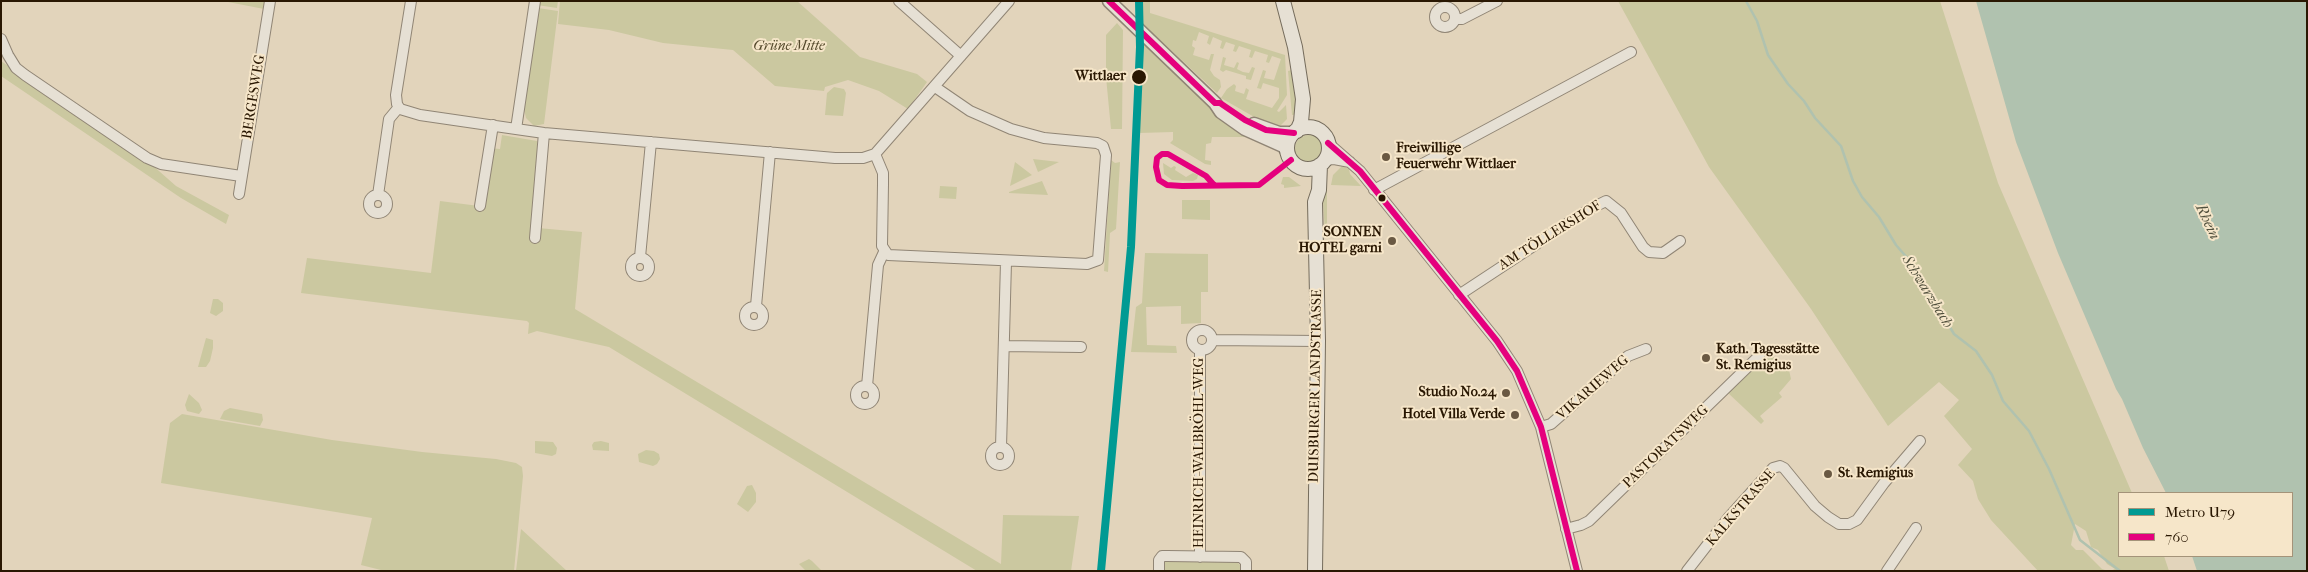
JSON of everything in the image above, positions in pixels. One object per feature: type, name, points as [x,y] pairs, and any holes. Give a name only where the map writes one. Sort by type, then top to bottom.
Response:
[{"type":"main road","points":[[1283,1],[1295,46],[1303,98],[1301,122],[1288,144],[1288,152]]},
{"type":"main road","points":[[1303,98],[1310,110],[1316,129]]},
{"type":"main road","points":[[1296,132],[1309,128],[1316,129],[1322,133],[1328,143]]},
{"type":"main road","name":"DUISBURGER LANDSTRASSE","points":[[1315,571],[1318,341],[1315,202],[1319,190],[1322,163],[1328,154],[1328,143]]},
{"type":"main road","name":"DUISBURGER LANDSTRASSE","points":[[1288,152],[1294,163],[1302,168],[1307,177],[1310,192],[1315,202]]},
{"type":"main road","points":[[1302,168],[1312,168],[1322,163]]},
{"type":"street","name":"BERGESWEG","points":[[239,194],[270,1]]},
{"type":"street","points":[[411,1],[396,95],[399,108],[406,112],[544,133],[852,159],[876,154],[1009,1]]},
{"type":"street","points":[[516,129],[535,1]]},
{"type":"street","points":[[899,1],[961,56]]},
{"type":"street","points":[[1109,1],[1215,103],[1221,112],[1245,129],[1276,143],[1288,152]]},
{"type":"street","points":[[1456,19],[1462,19],[1497,1]]},
{"type":"street","points":[[1438,5],[1452,10],[1456,19],[1450,27],[1440,26],[1435,17],[1438,5]]},
{"type":"street","points":[[1,39],[12,62],[25,75],[147,158],[161,164],[241,176]]},
{"type":"street","points":[[1374,190],[1631,52]]},
{"type":"street","points":[[884,252],[893,257],[1006,262],[1087,264],[1098,260],[1106,152],[1097,143],[1044,138],[1011,129],[970,111],[935,86]]},
{"type":"street","points":[[1215,103],[1220,103],[1245,120],[1266,130],[1279,133],[1296,132]]},
{"type":"street","points":[[378,195],[389,119],[399,108]]},
{"type":"street","points":[[480,206],[493,126]]},
{"type":"street","points":[[535,238],[544,133]]},
{"type":"street","points":[[640,257],[651,142]]},
{"type":"street","points":[[1328,143],[1350,162],[1374,190],[1497,341],[1517,371],[1541,427],[1577,571]]},
{"type":"street","points":[[756,306],[770,152]]},
{"type":"street","points":[[867,386],[878,265],[884,252],[882,241],[883,173],[876,154]]},
{"type":"street","points":[[1322,163],[1334,159],[1350,162]]},
{"type":"street","name":"AM TÖLLERSHOF","points":[[1459,295],[1588,210],[1606,201],[1621,213],[1643,247],[1649,252],[1663,253],[1680,241]]},
{"type":"street","points":[[1002,447],[1006,262]]},
{"type":"street","name":"HEINRICH-WALBRÖHL-WEG","points":[[1206,331],[1212,340],[1210,346],[1200,350],[1192,344],[1192,337],[1196,332],[1206,331]]},
{"type":"street","name":"HEINRICH-WALBRÖHL-WEG","points":[[1212,340],[1318,341]]},
{"type":"street","points":[[1004,346],[1082,347]]},
{"type":"street","name":"VIKARIEWEG","points":[[1541,427],[1551,424],[1628,356],[1646,349]]},
{"type":"street","name":"HEINRICH-WALBRÖHL-WEG","points":[[1200,350],[1200,557]]},
{"type":"street","name":"PASTORATSWEG","points":[[1566,529],[1589,521],[1760,355]]},
{"type":"street","name":"KALKSTRASSE","points":[[1687,571],[1729,517],[1773,468],[1780,466],[1784,468],[1815,506],[1828,517],[1839,524],[1849,524],[1857,520],[1884,483],[1920,441]]},
{"type":"street","points":[[1887,571],[1916,528]]},
{"type":"street","name":"HEINRICH-WALBRÖHL-WEG","points":[[1159,571],[1162,556],[1240,557],[1246,562],[1246,571]]},
{"type":"green space","points":[[223,1],[265,1],[264,9]]},
{"type":"green space","points":[[538,1],[558,1],[557,8],[537,5]]},
{"type":"green space","name":"Grüne Mitte","points":[[560,1],[797,1],[860,57],[917,74],[927,82],[908,109],[879,91],[848,80],[825,87],[824,91],[775,86],[733,50],[663,43],[609,30],[558,24]]},
{"type":"green space","points":[[1142,1],[1150,1],[1150,13],[1285,55],[1287,95],[1277,111],[1279,112],[1286,105],[1287,119],[1277,129],[1260,123],[1256,118],[1221,98],[1227,89],[1234,84],[1236,86],[1235,91],[1244,94],[1246,88],[1249,90],[1246,99],[1272,108],[1279,98],[1279,88],[1263,83],[1261,89],[1257,88],[1263,70],[1266,71],[1264,78],[1274,80],[1281,59],[1272,56],[1269,63],[1266,62],[1268,55],[1255,51],[1252,58],[1249,57],[1251,50],[1239,46],[1236,52],[1233,51],[1235,45],[1226,42],[1223,49],[1220,48],[1222,41],[1213,37],[1210,45],[1207,43],[1209,36],[1199,32],[1196,41],[1193,40],[1192,46],[1195,48],[1193,55],[1209,60],[1211,54],[1214,54],[1210,70],[1220,80],[1221,87],[1217,93],[1142,23]]},
{"type":"green space","points":[[1618,1],[1940,1],[1998,183],[2132,492],[2118,492],[2118,557],[2164,557],[2169,571],[2110,571],[2115,569],[2107,564],[2098,550],[2091,547],[2086,531],[2075,524],[2071,545],[2076,550],[2083,550],[2102,569],[2108,571],[2038,571],[1991,520],[1978,499],[1973,481],[1958,465],[1972,449],[1944,416],[1959,400],[1939,382],[1888,426],[1811,309],[1709,167]]},
{"type":"green space","points":[[538,8],[558,11],[544,124],[534,126],[526,118],[523,105]]},
{"type":"green space","points":[[1117,23],[1123,30],[1122,129],[1111,129],[1106,77],[1106,35]]},
{"type":"green space","points":[[1142,40],[1248,137],[1212,137],[1211,143],[1206,144],[1205,160],[1211,161],[1211,165],[1205,164],[1170,143],[1173,140],[1173,132],[1139,133]]},
{"type":"green space","points":[[1223,57],[1226,58],[1224,65],[1234,68],[1237,62],[1239,63],[1237,69],[1243,72],[1249,73],[1252,67],[1255,68],[1251,80],[1246,79],[1246,76],[1220,70]]},
{"type":"green space","points":[[1,61],[151,164],[176,186],[229,215],[226,224],[181,198],[1,76]]},
{"type":"green space","points":[[1292,70],[1298,114],[1292,115],[1288,71]]},
{"type":"green space","points":[[834,87],[844,89],[846,93],[843,116],[825,115],[827,93]]},
{"type":"green space","points":[[502,135],[537,141],[540,157],[538,228],[582,232],[575,309],[1001,564],[1003,515],[1079,516],[1071,571],[977,571],[609,347],[537,331],[528,334],[529,323],[527,321],[301,293],[307,258],[431,273],[440,201],[479,206],[490,148],[500,149]]},
{"type":"green space","points":[[1309,135],[1319,139],[1323,149],[1319,159],[1309,163],[1299,159],[1295,149],[1299,139]]},
{"type":"green space","points":[[1033,159],[1059,162],[1038,172]]},
{"type":"green space","points":[[1111,160],[1115,163],[1120,162],[1116,229],[1110,233],[1108,272],[1104,271]]},
{"type":"green space","points":[[1015,162],[1032,175],[1010,186]]},
{"type":"green space","points":[[1163,163],[1171,168],[1176,167],[1175,170],[1186,177],[1193,173],[1198,175],[1197,179],[1193,181],[1172,180],[1164,174]]},
{"type":"green space","points":[[1342,166],[1349,169],[1350,174],[1361,186],[1331,185],[1333,175]]},
{"type":"green space","points":[[1283,177],[1289,177],[1301,186],[1284,188],[1284,185],[1281,184]]},
{"type":"green space","points":[[1042,181],[1048,195],[1009,193],[1009,192]]},
{"type":"green space","points":[[1322,184],[1327,187],[1327,234],[1325,234]]},
{"type":"green space","points":[[940,186],[957,187],[956,199],[939,198]]},
{"type":"green space","points":[[1182,200],[1210,200],[1210,220],[1182,219]]},
{"type":"green space","points":[[1145,253],[1208,254],[1208,292],[1201,292],[1201,323],[1181,324],[1181,306],[1146,307],[1147,345],[1176,346],[1177,353],[1131,352],[1136,307],[1142,303]]},
{"type":"green space","points":[[213,299],[218,299],[223,303],[223,311],[216,316],[210,313]]},
{"type":"green space","points":[[206,338],[213,340],[210,361],[206,367],[198,367]]},
{"type":"green space","points":[[1773,356],[1789,370],[1791,379],[1779,393],[1782,397],[1760,416],[1764,421],[1761,424],[1727,392],[1760,360]]},
{"type":"green space","points":[[189,394],[199,403],[202,410],[199,414],[187,411],[185,405]]},
{"type":"green space","points":[[230,408],[262,414],[263,420],[260,426],[220,419],[224,411]]},
{"type":"green space","points":[[182,414],[332,440],[516,463],[522,467],[523,476],[514,571],[385,571],[361,565],[372,518],[161,483],[170,423]]},
{"type":"green space","points":[[535,441],[553,442],[557,448],[556,454],[552,456],[535,453]]},
{"type":"green space","points":[[594,442],[609,443],[609,451],[593,450],[592,445]]},
{"type":"green space","points":[[646,450],[659,454],[660,459],[657,464],[653,466],[639,462],[638,454]]},
{"type":"green space","points":[[752,485],[756,493],[756,502],[748,512],[737,504],[747,486]]},
{"type":"green space","points":[[521,529],[567,571],[516,571]]},
{"type":"green space","points":[[809,559],[822,571],[806,571],[799,564]]},
{"type":"green space","points":[[1164,561],[1237,562],[1240,565],[1240,571],[1162,571]]},
{"type":"water","name":"Rhein","points":[[1976,1],[2307,1],[2307,571],[2197,571],[2192,557],[2293,557],[2293,492],[2165,492],[2116,389],[2058,253],[2016,142]]},
{"type":"waterway","name":"Schwarzbach","points":[[1746,1],[1757,21],[1768,55],[1815,118],[1841,146],[1853,181],[1862,197],[1879,217],[1896,245],[1910,261],[1954,334],[1976,351],[1992,375],[2003,401],[2029,431],[2049,469],[2080,540],[2120,571]]},
{"type":"metro line","name":"U79","points":[[1101,571],[1131,247],[1140,47],[1139,1]]},
{"type":"transit line","name":"760","points":[[1109,1],[1215,103],[1220,103],[1245,120],[1266,130],[1294,133]]},
{"type":"transit line","name":"760","points":[[1328,143],[1360,171],[1497,341],[1517,371],[1541,427],[1577,571]]},
{"type":"transit line","name":"760","points":[[1214,185],[1206,176],[1168,154],[1162,154],[1157,158],[1156,167],[1159,180],[1167,185],[1182,186],[1259,185],[1291,160]]},
{"type":"place","name":"Wittlaer","points":[[1139,77]]},
{"type":"place","name":"Freiwillige Feuerwehr Wittlaer","points":[[1386,157]]},
{"type":"place","name":"SONNEN HOTEL garni","points":[[1392,241]]},
{"type":"place","name":"Kath. Tagesstätte St. Remigius","points":[[1706,358]]},
{"type":"place","name":"Studio No.24","points":[[1506,393]]},
{"type":"place","name":"Hotel Villa Verde","points":[[1515,415]]},
{"type":"place","name":"St. Remigius","points":[[1828,474]]}]
